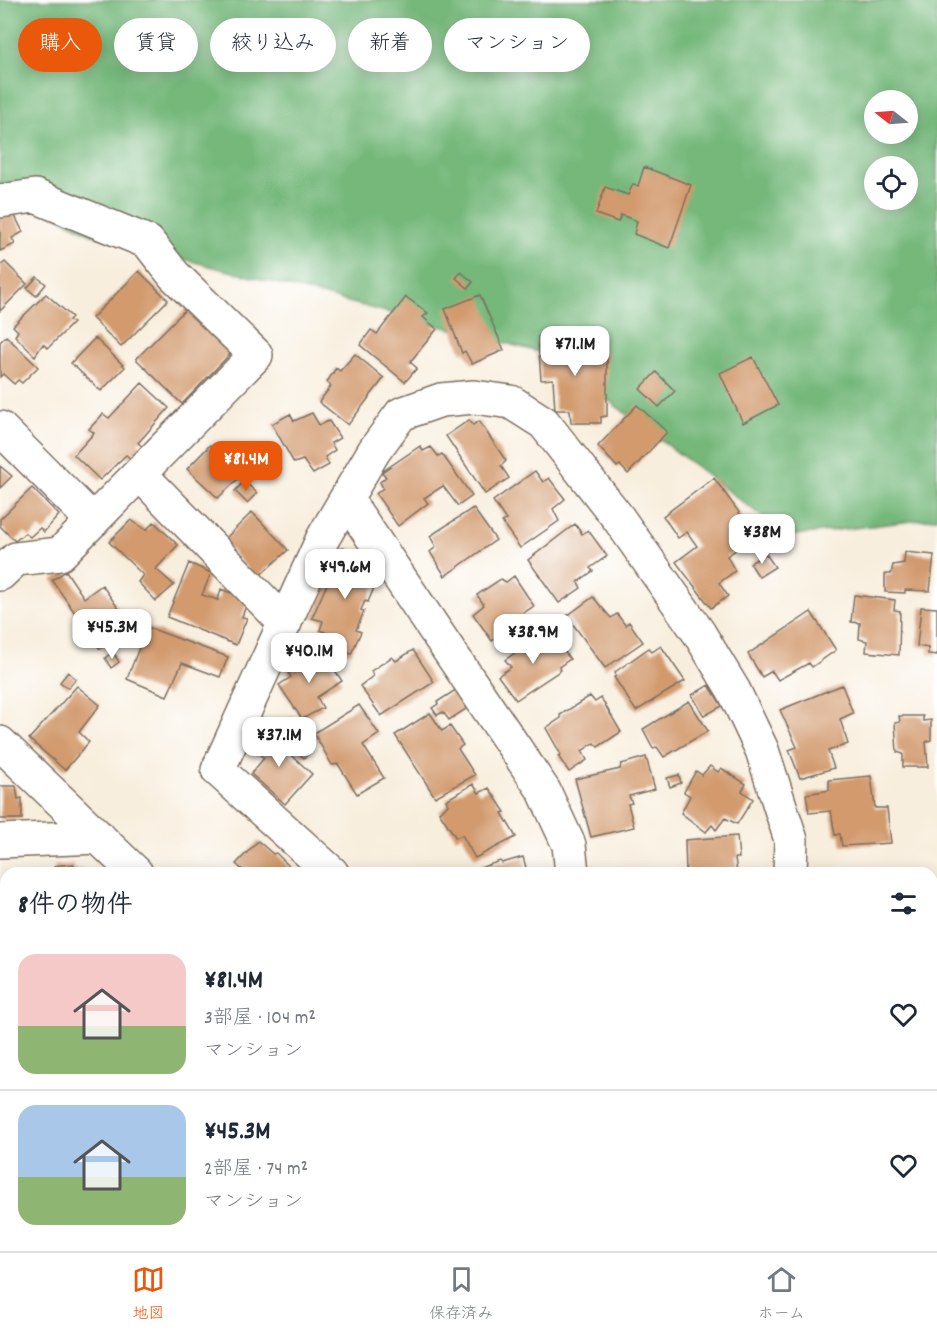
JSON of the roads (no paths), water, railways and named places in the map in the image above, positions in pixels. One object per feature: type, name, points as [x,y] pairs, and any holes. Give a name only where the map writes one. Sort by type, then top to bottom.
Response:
[{"type":"street","points":[[0,201],[34,196],[148,242],[174,275],[256,355],[60,554],[16,559],[0,574]]},
{"type":"street","points":[[325,867],[218,770],[323,538],[374,451],[401,414],[441,400],[474,397],[511,402],[544,423],[619,519],[699,633],[734,691],[762,750],[791,840],[790,867]]},
{"type":"street","points":[[0,428],[93,521]]},
{"type":"street","points":[[141,474],[285,623]]},
{"type":"street","points":[[347,500],[544,791],[569,845],[571,867]]},
{"type":"street","points":[[0,743],[130,867]]},
{"type":"street","points":[[0,777],[34,776]]},
{"type":"street","points":[[0,841],[99,837]]}]
